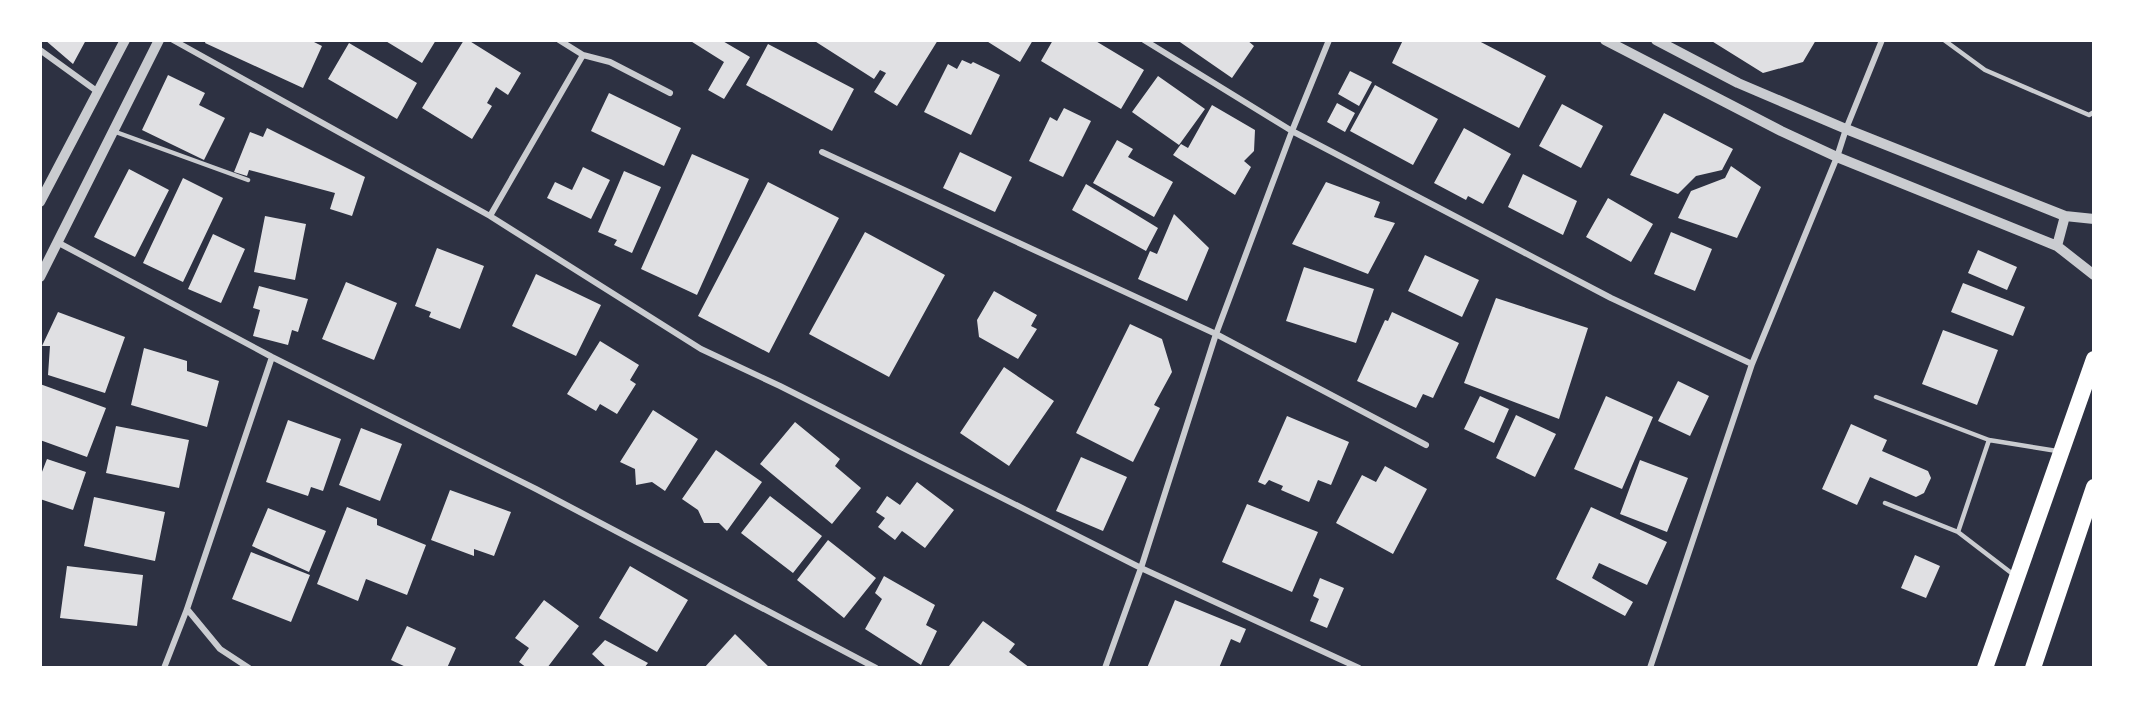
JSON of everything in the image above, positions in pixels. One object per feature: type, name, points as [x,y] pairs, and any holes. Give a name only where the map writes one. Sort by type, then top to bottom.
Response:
[{"type":"highway","points":[[1985,668],[2094,359]]},
{"type":"highway","points":[[2033,668],[2094,487]]},
{"type":"street","points":[[40,202],[125,40]]},
{"type":"street","points":[[40,277],[159,40]]},
{"type":"street","points":[[173,40],[490,216],[701,349],[1141,568],[1359,668]]},
{"type":"street","points":[[559,40],[583,55],[610,62],[670,93]]},
{"type":"street","points":[[1144,40],[1292,131],[1601,292],[1752,364]]},
{"type":"street","points":[[1105,668],[1141,568],[1216,334],[1292,131],[1329,40]]},
{"type":"street","points":[[1605,40],[1781,131],[1837,157],[2057,246],[2094,275]]},
{"type":"street","points":[[1656,40],[1738,83],[1846,129],[2065,216],[2094,219]]},
{"type":"street","points":[[1650,668],[1752,364],[1837,157],[1882,40]]},
{"type":"street","points":[[40,50],[99,92]]},
{"type":"street","points":[[490,216],[583,55]]},
{"type":"street","points":[[822,152],[1216,334],[1426,445]]},
{"type":"street","points":[[2057,246],[2065,216]]},
{"type":"street","points":[[57,242],[272,357],[536,489],[876,668]]},
{"type":"street","points":[[164,668],[188,609],[272,357]]},
{"type":"street","points":[[188,609],[220,649],[249,668]]},
{"type":"lane","points":[[1944,40],[1985,70],[2089,115],[2094,112]]},
{"type":"lane","points":[[113,131],[248,180]]},
{"type":"lane","points":[[1876,397],[1989,440],[2061,452]]},
{"type":"lane","points":[[1958,532],[1989,440]]},
{"type":"lane","points":[[1885,503],[1958,532],[2016,577]]},
{"type":"building","points":[[45,40],[86,40],[73,64]]},
{"type":"building","points":[[206,40],[310,40],[322,46],[303,88],[205,43]]},
{"type":"building","points":[[384,40],[436,40],[422,63]]},
{"type":"building","points":[[464,40],[468,40],[521,73],[508,95],[496,87],[487,103],[492,106],[472,139],[422,108]]},
{"type":"building","points":[[689,40],[721,40],[750,57],[724,99],[708,90],[724,62]]},
{"type":"building","points":[[813,40],[938,40],[897,106],[874,92],[886,73],[880,70],[874,79]]},
{"type":"building","points":[[985,40],[1033,40],[1020,62]]},
{"type":"building","points":[[1053,40],[1094,40],[1144,70],[1121,109],[1041,61]]},
{"type":"building","points":[[1177,40],[1247,40],[1254,46],[1232,78]]},
{"type":"building","points":[[1403,40],[1477,40],[1546,76],[1519,128],[1392,63]]},
{"type":"building","points":[[1710,40],[1816,40],[1803,62],[1763,73]]},
{"type":"building","points":[[349,43],[417,83],[397,119],[328,79]]},
{"type":"building","points":[[768,44],[854,89],[832,131],[746,85]]},
{"type":"building","points":[[962,60],[971,64],[973,62],[1000,75],[971,135],[924,112],[948,64],[957,69]]},
{"type":"building","points":[[1350,71],[1372,82],[1359,106],[1338,94]]},
{"type":"building","points":[[168,75],[205,93],[199,105],[225,118],[204,160],[142,130]]},
{"type":"building","points":[[1158,76],[1205,109],[1179,145],[1132,112]]},
{"type":"building","points":[[1375,85],[1438,119],[1413,165],[1350,131]]},
{"type":"building","points":[[609,93],[681,128],[664,166],[591,131]]},
{"type":"building","points":[[1337,103],[1355,113],[1345,132],[1327,122]]},
{"type":"building","points":[[1562,104],[1603,126],[1581,168],[1539,146]]},
{"type":"building","points":[[1212,105],[1255,130],[1254,151],[1244,161],[1251,167],[1235,195],[1173,155],[1181,144],[1188,148]]},
{"type":"building","points":[[1064,108],[1091,121],[1063,177],[1029,161],[1050,117],[1057,121]]},
{"type":"building","points":[[1664,113],[1733,149],[1722,170],[1696,176],[1678,194],[1630,175]]},
{"type":"building","points":[[267,128],[365,177],[352,216],[330,209],[335,193],[249,170],[247,176],[234,172],[250,132],[263,137]]},
{"type":"building","points":[[1464,128],[1511,154],[1483,204],[1468,196],[1466,200],[1434,183]]},
{"type":"building","points":[[1117,140],[1133,149],[1128,157],[1173,182],[1154,217],[1093,183]]},
{"type":"building","points":[[960,152],[1012,177],[995,212],[943,188]]},
{"type":"building","points":[[692,154],[749,179],[697,295],[641,269]]},
{"type":"building","points":[[1731,166],[1761,187],[1737,238],[1678,218],[1691,191],[1725,178]]},
{"type":"building","points":[[583,167],[610,180],[591,219],[547,198],[555,182],[572,190]]},
{"type":"building","points":[[129,169],[169,190],[135,257],[94,237]]},
{"type":"building","points":[[624,171],[661,187],[632,253],[614,245],[617,240],[598,232]]},
{"type":"building","points":[[1523,174],[1577,201],[1563,235],[1508,207]]},
{"type":"building","points":[[183,178],[223,198],[183,282],[143,263]]},
{"type":"building","points":[[768,182],[839,218],[769,353],[698,316]]},
{"type":"building","points":[[1326,182],[1380,202],[1374,217],[1395,223],[1368,274],[1292,244]]},
{"type":"building","points":[[1086,184],[1158,228],[1146,251],[1072,210]]},
{"type":"building","points":[[1608,198],[1653,224],[1631,262],[1586,237]]},
{"type":"building","points":[[1174,214],[1209,248],[1187,301],[1138,279],[1150,251],[1157,254]]},
{"type":"building","points":[[265,216],[306,224],[295,280],[254,272]]},
{"type":"building","points":[[865,232],[945,275],[889,377],[809,334]]},
{"type":"building","points":[[1671,232],[1712,249],[1695,291],[1654,274]]},
{"type":"building","points":[[213,234],[245,249],[221,303],[188,289]]},
{"type":"building","points":[[437,248],[484,266],[460,329],[429,317],[431,312],[415,306]]},
{"type":"building","points":[[1978,250],[2017,267],[2007,290],[1968,273]]},
{"type":"building","points":[[1425,255],[1479,280],[1462,317],[1408,291]]},
{"type":"building","points":[[1304,267],[1374,289],[1356,343],[1286,321]]},
{"type":"building","points":[[536,274],[601,305],[576,356],[512,326]]},
{"type":"building","points":[[346,282],[397,303],[374,360],[322,339]]},
{"type":"building","points":[[1963,283],[2025,307],[2013,336],[1951,312]]},
{"type":"building","points":[[259,286],[308,299],[298,332],[292,330],[288,345],[253,336],[260,310],[253,308]]},
{"type":"building","points":[[994,291],[1037,315],[1031,326],[1037,329],[1018,359],[979,337],[977,320]]},
{"type":"building","points":[[1496,298],[1588,328],[1559,419],[1464,383]]},
{"type":"building","points":[[58,312],[125,337],[105,393],[48,375],[50,346],[42,346]]},
{"type":"building","points":[[1392,312],[1459,343],[1433,398],[1423,394],[1416,408],[1357,381],[1385,320],[1388,321]]},
{"type":"building","points":[[1130,324],[1162,339],[1172,372],[1154,405],[1160,408],[1133,462],[1076,433]]},
{"type":"building","points":[[1943,330],[1998,350],[1977,405],[1922,384]]},
{"type":"building","points":[[600,341],[639,365],[630,380],[636,384],[617,414],[600,404],[596,411],[567,394]]},
{"type":"building","points":[[144,348],[187,361],[187,371],[219,381],[207,427],[131,405]]},
{"type":"building","points":[[1004,367],[1054,401],[1009,466],[960,433]]},
{"type":"building","points":[[1678,381],[1709,396],[1690,436],[1658,421]]},
{"type":"building","points":[[40,384],[106,408],[87,457],[40,440]]},
{"type":"building","points":[[1480,396],[1509,409],[1494,443],[1464,429]]},
{"type":"building","points":[[1606,396],[1653,417],[1622,489],[1574,469]]},
{"type":"building","points":[[653,410],[698,439],[665,491],[652,482],[636,485],[635,469],[620,462]]},
{"type":"building","points":[[1516,415],[1556,434],[1535,477],[1496,458]]},
{"type":"building","points":[[1287,416],[1349,442],[1331,485],[1318,480],[1309,502],[1281,490],[1283,486],[1269,480],[1265,485],[1258,482]]},
{"type":"building","points":[[288,420],[341,439],[323,491],[311,487],[308,496],[266,482]]},
{"type":"building","points":[[795,422],[840,459],[835,466],[861,488],[832,524],[760,464]]},
{"type":"building","points":[[1851,424],[1887,440],[1882,451],[1928,471],[1931,478],[1924,493],[1916,497],[1870,477],[1857,505],[1822,489]]},
{"type":"building","points":[[116,426],[189,440],[179,488],[106,473]]},
{"type":"building","points":[[361,428],[402,444],[380,501],[339,485]]},
{"type":"building","points":[[716,450],[762,482],[727,531],[719,523],[704,523],[698,510],[682,499]]},
{"type":"building","points":[[1081,457],[1127,477],[1103,531],[1056,511]]},
{"type":"building","points":[[47,459],[86,472],[73,510],[40,499],[40,477]]},
{"type":"building","points":[[1640,460],[1688,478],[1667,532],[1620,514]]},
{"type":"building","points":[[1385,466],[1427,489],[1393,554],[1336,523],[1362,475],[1376,482]]},
{"type":"building","points":[[917,482],[954,510],[925,548],[902,531],[895,540],[878,527],[885,518],[876,512],[887,496],[900,505]]},
{"type":"building","points":[[450,490],[511,512],[494,556],[474,549],[474,556],[431,540]]},
{"type":"building","points":[[770,496],[822,536],[793,573],[741,533]]},
{"type":"building","points":[[94,497],[165,512],[155,561],[84,546]]},
{"type":"building","points":[[1247,504],[1318,532],[1292,592],[1222,562]]},
{"type":"building","points":[[347,507],[377,519],[377,525],[426,545],[407,595],[366,579],[358,601],[317,584]]},
{"type":"building","points":[[1591,507],[1667,542],[1647,585],[1599,563],[1592,578],[1633,602],[1625,616],[1556,579]]},
{"type":"building","points":[[268,508],[326,531],[309,572],[252,546]]},
{"type":"building","points":[[828,540],[876,578],[844,618],[797,580]]},
{"type":"building","points":[[251,552],[310,575],[291,622],[232,599]]},
{"type":"building","points":[[1915,555],[1940,566],[1926,598],[1901,588]]},
{"type":"building","points":[[67,566],[143,575],[137,626],[60,618]]},
{"type":"building","points":[[630,566],[688,600],[657,652],[599,618]]},
{"type":"building","points":[[884,576],[935,605],[926,625],[937,631],[921,665],[865,629],[882,599],[875,593]]},
{"type":"building","points":[[1320,578],[1344,588],[1327,628],[1310,621],[1319,599],[1313,596]]},
{"type":"building","points":[[544,600],[579,626],[547,668],[527,668],[519,662],[529,648],[515,638]]},
{"type":"building","points":[[1175,600],[1246,629],[1240,643],[1231,639],[1219,668],[1147,668]]},
{"type":"building","points":[[983,621],[1015,644],[1009,652],[1030,668],[949,666]]},
{"type":"building","points":[[407,626],[456,648],[447,668],[408,668],[391,660]]},
{"type":"building","points":[[735,634],[770,668],[704,668]]},
{"type":"building","points":[[605,640],[648,663],[644,668],[607,668],[592,654]]}]
